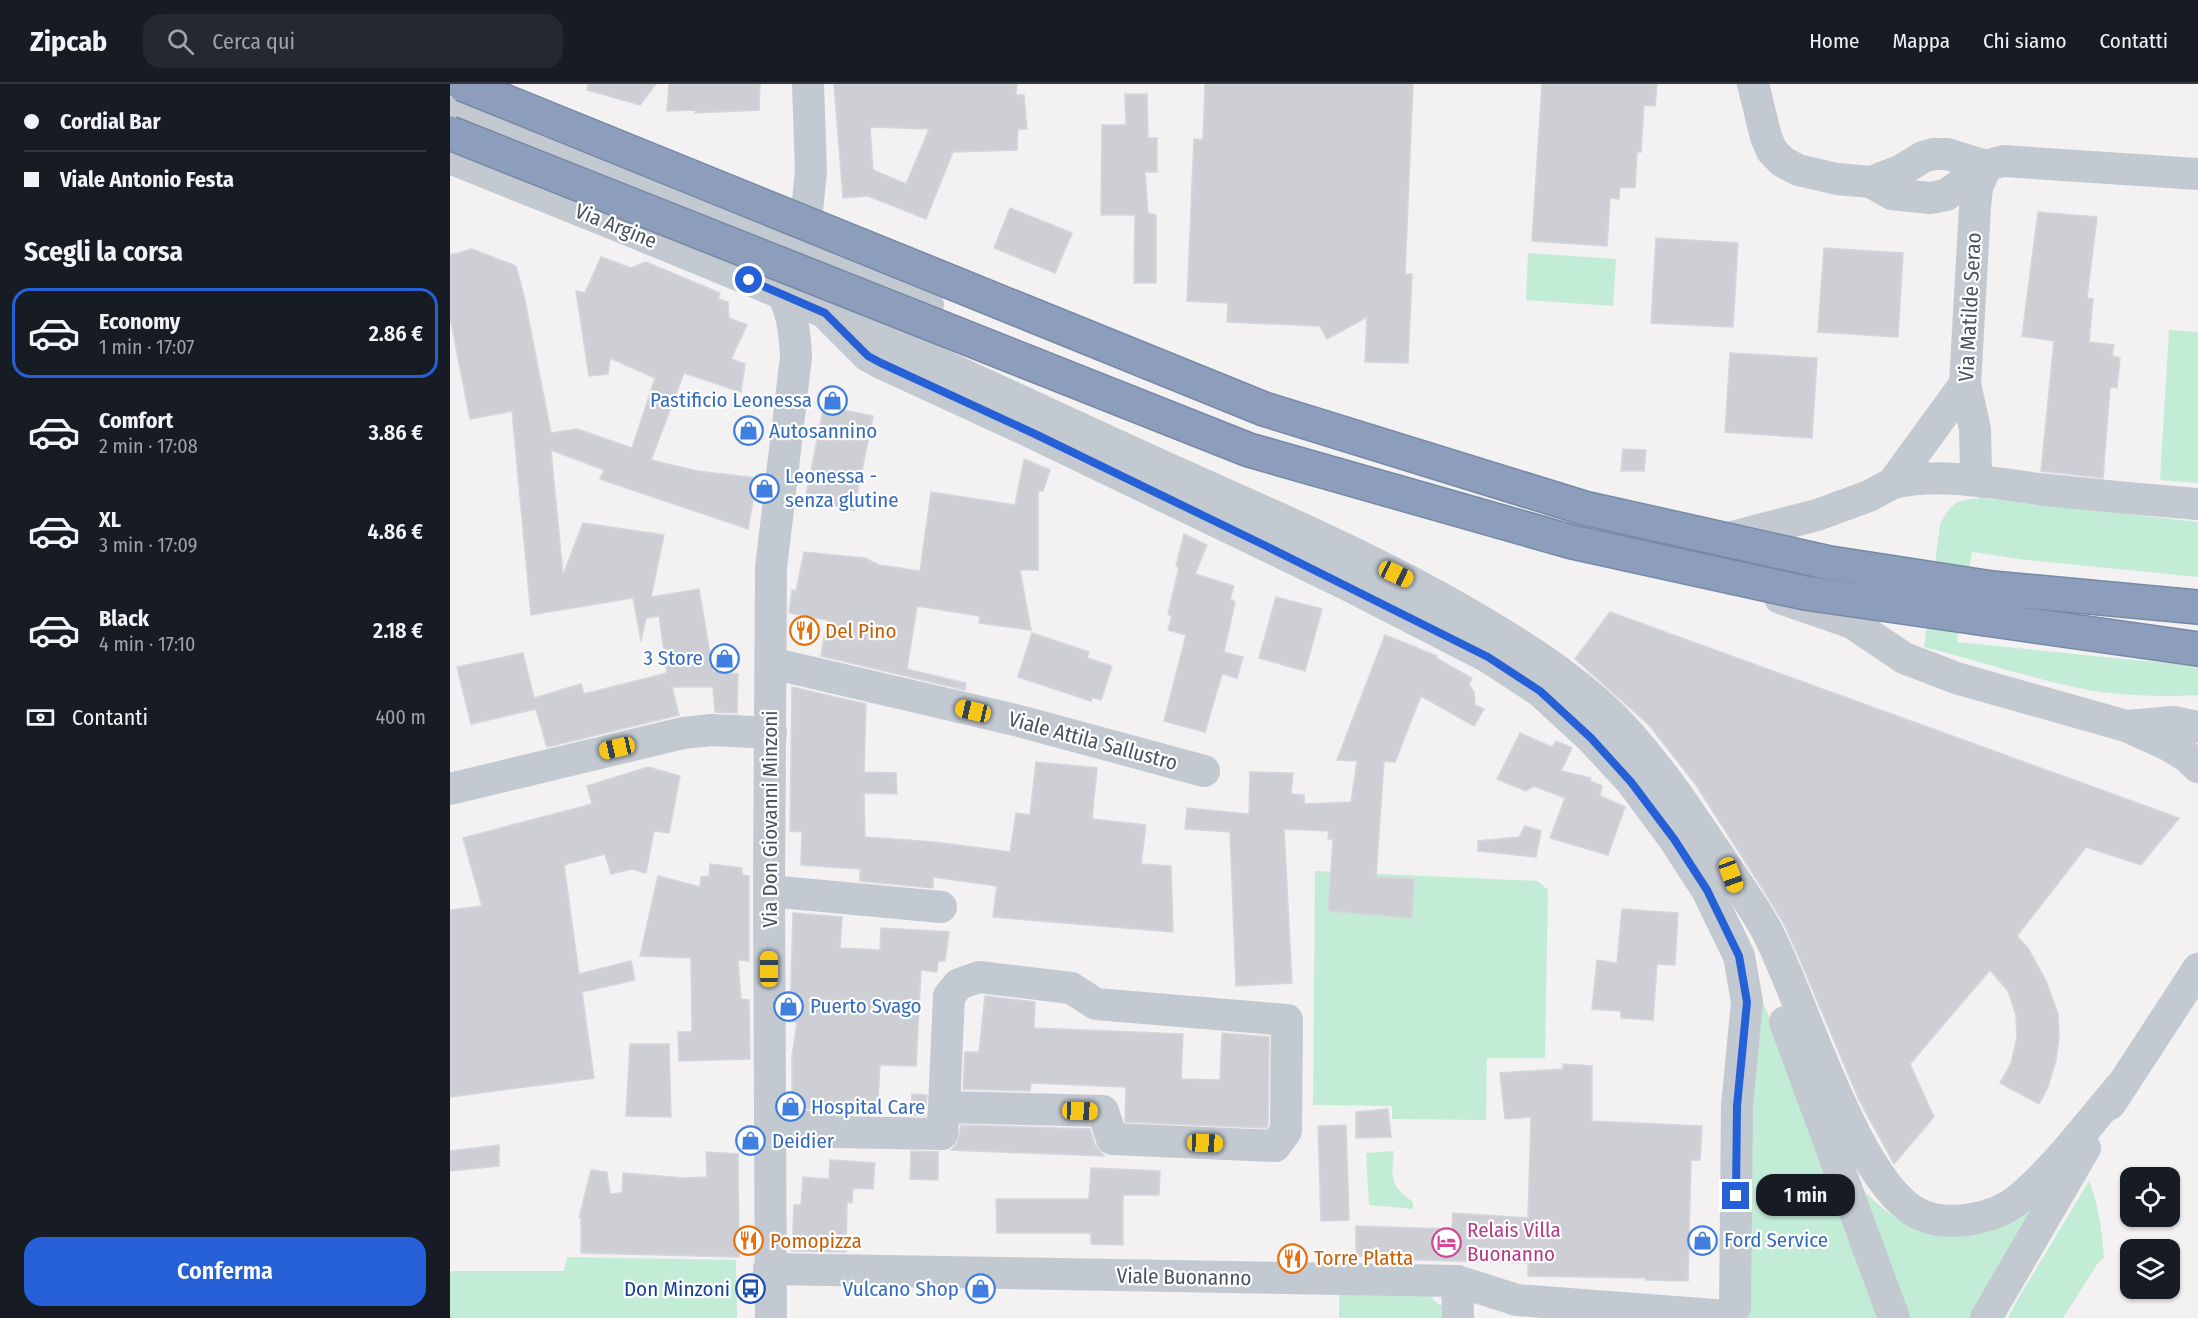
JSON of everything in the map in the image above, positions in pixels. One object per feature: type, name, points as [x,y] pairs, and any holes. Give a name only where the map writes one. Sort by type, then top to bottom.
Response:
[{"type":"highway","points":[[462,84],[1264,409],[1584,508],[1830,563],[1989,603],[2198,649]]},
{"type":"highway","points":[[450,133],[1249,450],[1572,542],[1805,593],[1989,603],[2198,607]]},
{"type":"street","points":[[801,246],[812,171],[808,84]]},
{"type":"street","points":[[1753,84],[1766,137],[1772,151],[1783,162],[1798,170],[1837,179],[1871,182],[1892,194],[1930,198],[1946,195],[1986,166],[2003,161],[2198,174]]},
{"type":"street","points":[[450,113],[801,246],[1255,437],[1577,536],[1663,555],[1852,623],[1904,658],[1956,678],[2126,726],[2168,745],[2198,767]]},
{"type":"street","points":[[1871,182],[1900,171],[1923,157],[1933,154],[1947,154],[1986,166]]},
{"type":"street","name":"Via Argine","points":[[450,158],[783,294],[1318,537],[1416,584],[1500,631],[1553,668],[1611,715],[1652,762],[1731,875]]},
{"type":"street","name":"Via Matilde Serao","points":[[1983,482],[1976,476],[1975,429],[1965,384],[1975,207],[1977,188],[1986,166]]},
{"type":"street","name":"Via Don Giovanni Minzoni","points":[[771,1318],[769,891],[771,568],[796,357],[794,324],[783,294]]},
{"type":"street","name":"Via Don Giovanni Minzoni","points":[[796,357],[825,313]]},
{"type":"street","name":"Viale Buonanno","points":[[769,1269],[1457,1281],[1516,1300],[1728,1316],[1735,1307],[1737,1106],[1747,1002],[1739,956],[1707,890],[1674,839],[1631,782],[1591,738],[1540,691],[1488,657],[1324,573],[1035,434],[881,363],[868,356],[825,313]]},
{"type":"street","points":[[1893,483],[1965,384]]},
{"type":"street","points":[[1663,555],[1817,515],[1869,496],[1893,483],[1922,478],[2198,504]]},
{"type":"street","name":"Viale Attila Sallustro","points":[[771,663],[1018,721],[1204,771]]},
{"type":"street","points":[[2126,726],[2174,722],[2198,727]]},
{"type":"street","points":[[450,789],[683,732],[712,730],[771,733]]},
{"type":"street","points":[[1731,875],[1768,932],[1848,1119],[1877,1174],[1898,1199],[1914,1212],[1948,1221],[1978,1219],[2016,1202],[2052,1165],[2121,1086]]},
{"type":"street","points":[[1731,875],[1893,1318]]},
{"type":"street","points":[[769,891],[941,907]]},
{"type":"street","points":[[1986,1318],[2121,1086],[2198,969]]},
{"type":"street","points":[[770,1120],[835,1132],[942,1134],[949,996],[958,984],[979,977],[1071,988],[1096,1004],[1287,1020],[1286,1131],[1275,1146],[1112,1139],[1103,1111],[944,1107]]},
{"type":"street","points":[[1457,1281],[1458,1318]]},
{"type":"green space","points":[[1528,253],[1616,259],[1613,306],[1526,300]]},
{"type":"green space","points":[[2169,330],[2198,332],[2198,483],[2160,480]]},
{"type":"green space","points":[[1983,498],[2198,522],[2198,577],[2026,560],[1972,552],[1957,642],[2143,661],[2198,664],[2198,695],[2143,696],[2088,690],[1924,647],[1940,525],[1956,503]]},
{"type":"green space","points":[[1315,871],[1538,881],[1548,890],[1545,1058],[1487,1058],[1486,1120],[1392,1119],[1392,1106],[1313,1105]]},
{"type":"green space","points":[[1756,986],[1770,1019],[1879,1318],[1746,1318]]},
{"type":"green space","points":[[1394,1151],[1392,1168],[1394,1180],[1400,1191],[1413,1202],[1413,1209],[1369,1205],[1366,1153]]},
{"type":"green space","points":[[2089,1181],[2100,1219],[2104,1258],[2098,1263],[2063,1318],[2008,1318],[2016,1302]]},
{"type":"green space","points":[[1865,1192],[1888,1212],[1913,1228],[2039,1200],[1973,1318],[1910,1318],[1862,1193]]},
{"type":"green space","points":[[567,1257],[736,1260],[737,1318],[450,1318],[450,1271],[564,1271]]},
{"type":"green space","points":[[1339,1292],[1432,1293],[1433,1300],[1442,1306],[1443,1318],[1339,1318]]},
{"type":"building","points":[[588,84],[656,84],[640,105],[587,90]]},
{"type":"building","points":[[669,84],[760,84],[759,110],[695,113],[696,110],[667,111]]},
{"type":"building","points":[[834,84],[1017,84],[1016,95],[1024,95],[1027,129],[1018,129],[1017,150],[953,152],[926,219],[868,196],[843,198]],"holes":[[[870,127],[929,129],[906,184],[873,170]]]},
{"type":"building","points":[[1205,84],[1413,84],[1405,274],[1412,274],[1408,363],[1365,362],[1367,317],[1327,339],[1320,326],[1227,322],[1228,303],[1187,301],[1194,139],[1203,140]]},
{"type":"building","points":[[1542,84],[1657,84],[1655,106],[1644,105],[1641,152],[1637,152],[1635,188],[1620,187],[1619,199],[1610,198],[1607,246],[1532,241]]},
{"type":"building","points":[[1125,94],[1147,94],[1148,138],[1157,138],[1157,172],[1145,172],[1148,213],[1156,215],[1156,283],[1134,283],[1135,215],[1101,215],[1102,125],[1126,125]]},
{"type":"building","points":[[1010,208],[1072,233],[1055,273],[994,248]]},
{"type":"building","points":[[2038,212],[2097,217],[2087,298],[2093,299],[2089,342],[2114,345],[2112,356],[2120,358],[2117,388],[2110,387],[2103,478],[2041,471],[2054,341],[2022,336]]},
{"type":"building","points":[[1656,238],[1738,243],[1733,327],[1651,323]]},
{"type":"building","points":[[1824,248],[1903,253],[1898,337],[1818,332]]},
{"type":"building","points":[[472,249],[516,266],[551,433],[577,429],[632,448],[655,378],[610,358],[608,374],[589,376],[576,291],[585,293],[601,257],[631,268],[646,262],[720,293],[718,299],[728,302],[729,318],[747,325],[731,359],[745,364],[741,392],[684,373],[651,460],[697,471],[757,478],[748,529],[600,479],[604,470],[551,450],[563,575],[583,523],[664,535],[651,597],[699,589],[713,671],[738,674],[737,713],[715,712],[713,687],[672,687],[679,715],[547,747],[536,709],[471,724],[457,667],[523,653],[534,698],[581,684],[584,694],[667,673],[659,616],[646,618],[641,641],[633,598],[531,615],[512,411],[470,419],[450,317],[450,255]]},
{"type":"building","points":[[1730,353],[1817,358],[1812,438],[1725,432]]},
{"type":"building","points":[[824,406],[873,416],[854,510],[805,500]]},
{"type":"building","points":[[1623,449],[1646,450],[1644,471],[1621,471]]},
{"type":"building","points":[[1024,459],[1050,470],[1043,491],[1038,491],[1038,570],[1020,570],[1031,630],[979,623],[980,616],[917,606],[907,669],[966,683],[965,690],[821,656],[827,620],[789,613],[792,590],[796,591],[804,552],[865,558],[879,565],[920,571],[931,492],[1015,505]]},
{"type":"building","points":[[1184,534],[1207,545],[1195,574],[1234,586],[1230,599],[1235,602],[1224,652],[1243,657],[1237,678],[1222,674],[1205,732],[1164,721],[1186,635],[1168,630],[1172,616],[1168,614],[1179,567],[1176,566]]},
{"type":"building","points":[[1276,597],[1322,609],[1305,671],[1259,658]]},
{"type":"building","points":[[1610,612],[2179,818],[2141,865],[2086,847],[2017,936],[2028,948],[2046,981],[2058,1014],[2059,1037],[2056,1060],[2048,1087],[2039,1104],[2000,1083],[2011,1063],[2017,1037],[2016,1015],[2008,991],[1990,970],[1910,1064],[1934,1117],[1894,1164],[1859,1100],[1798,955],[1784,924],[1767,896],[1696,785],[1649,725],[1575,659]]},
{"type":"building","points":[[1032,633],[1089,652],[1087,658],[1112,666],[1101,700],[1092,697],[1091,701],[1018,677]]},
{"type":"building","points":[[1385,635],[1437,656],[1436,658],[1472,678],[1469,685],[1474,692],[1475,705],[1484,709],[1474,726],[1421,696],[1395,762],[1384,761],[1376,877],[1414,879],[1412,918],[1328,911],[1333,839],[1328,839],[1329,831],[1284,829],[1292,983],[1236,986],[1230,832],[1185,829],[1187,808],[1249,814],[1250,772],[1293,773],[1291,794],[1304,795],[1304,804],[1351,802],[1357,761],[1337,760]]},
{"type":"building","points":[[792,687],[866,704],[864,772],[896,773],[897,794],[864,793],[865,837],[934,842],[1010,852],[1016,813],[1030,815],[1036,762],[1097,768],[1092,819],[1146,825],[1141,864],[1171,866],[1173,932],[993,917],[997,886],[933,877],[933,888],[860,881],[860,869],[801,865],[802,832],[790,831]]},
{"type":"building","points":[[1520,733],[1552,747],[1556,741],[1572,748],[1561,771],[1591,778],[1590,781],[1602,786],[1600,796],[1625,807],[1608,855],[1550,838],[1565,798],[1534,786],[1526,791],[1497,779]]},
{"type":"building","points":[[648,767],[680,776],[669,833],[654,831],[646,873],[632,869],[611,874],[605,854],[564,865],[579,974],[631,961],[635,980],[582,992],[594,1078],[450,1097],[450,910],[482,906],[463,838],[592,804],[587,786]]},
{"type":"building","points":[[1525,826],[1541,831],[1536,857],[1478,851],[1478,841],[1519,837]]},
{"type":"building","points":[[710,864],[742,868],[742,875],[749,876],[749,961],[738,960],[741,999],[749,1000],[750,1059],[679,1061],[678,1032],[692,1032],[691,958],[640,956],[658,876],[700,887],[701,877],[709,876]]},
{"type":"building","points":[[1622,909],[1678,913],[1675,965],[1657,964],[1653,1020],[1621,1018],[1621,1011],[1592,1009],[1597,960],[1617,963]]},
{"type":"building","points":[[793,913],[842,917],[840,948],[880,950],[881,928],[949,932],[945,961],[938,961],[937,972],[921,970],[916,1066],[880,1065],[877,1115],[837,1114],[792,1106],[792,1056],[797,1022],[790,1022]]},
{"type":"building","points":[[985,996],[1035,1002],[1034,1028],[1183,1034],[1181,1079],[1220,1080],[1222,1033],[1269,1037],[1268,1125],[1266,1128],[1125,1122],[1126,1087],[1031,1083],[1030,1091],[963,1089],[965,1052],[979,1052]]},
{"type":"building","points":[[630,1044],[669,1044],[671,1117],[626,1116]]},
{"type":"building","points":[[1563,1064],[1592,1066],[1592,1121],[1702,1126],[1700,1160],[1691,1160],[1688,1281],[1528,1276],[1528,1263],[1383,1259],[1382,1257],[1356,1256],[1356,1226],[1452,1229],[1453,1213],[1528,1218],[1531,1117],[1505,1119],[1500,1073],[1563,1069]]},
{"type":"building","points":[[912,1094],[927,1095],[925,1116],[911,1115]]},
{"type":"building","points":[[1388,1109],[1391,1137],[1356,1138],[1356,1112]]},
{"type":"building","points":[[961,1125],[1090,1129],[1095,1145],[1104,1156],[951,1150],[957,1143]]},
{"type":"building","points":[[1346,1125],[1349,1220],[1321,1221],[1318,1126]]},
{"type":"building","points":[[499,1145],[499,1166],[450,1171],[450,1151]]},
{"type":"building","points":[[911,1151],[938,1152],[938,1180],[910,1179]]},
{"type":"building","points":[[706,1152],[738,1154],[739,1257],[581,1253],[581,1218],[579,1218],[591,1170],[607,1172],[610,1194],[622,1193],[623,1173],[684,1178],[707,1177]]},
{"type":"building","points":[[830,1160],[875,1163],[873,1189],[853,1188],[852,1203],[847,1202],[846,1252],[792,1251],[794,1205],[801,1205],[803,1177],[829,1179]]},
{"type":"building","points":[[1091,1168],[1160,1171],[1159,1195],[1123,1195],[1123,1245],[1091,1244],[1091,1233],[997,1233],[996,1199],[1089,1199]]},
{"type":"place","name":"Pastificio Leonessa","points":[[833,400]]},
{"type":"place","name":"Autosannino","points":[[748,431]]},
{"type":"place","name":"Leonessa - senza glutine","points":[[764,488]]},
{"type":"place","name":"Del Pino","points":[[804,631]]},
{"type":"place","name":"3 Store","points":[[724,658]]},
{"type":"place","name":"Puerto Svago","points":[[789,1006]]},
{"type":"place","name":"Hospital Care","points":[[790,1107]]},
{"type":"place","name":"Deidier","points":[[751,1141]]},
{"type":"place","name":"Ford Service","points":[[1703,1240]]},
{"type":"place","name":"Pomopizza","points":[[749,1241]]},
{"type":"place","name":"Relais Villa Buonanno","points":[[1446,1242]]},
{"type":"place","name":"Torre Platta","points":[[1293,1258]]},
{"type":"place","name":"Don Minzoni","points":[[751,1289]]},
{"type":"place","name":"Vulcano Shop","points":[[980,1289]]},
{"type":"route","points":[[749,280],[825,313],[868,356],[881,363],[1035,434],[1344,583],[1488,657],[1540,691],[1591,738],[1631,782],[1674,839],[1707,890],[1739,956],[1747,1002],[1737,1106],[1736,1196]]}]
